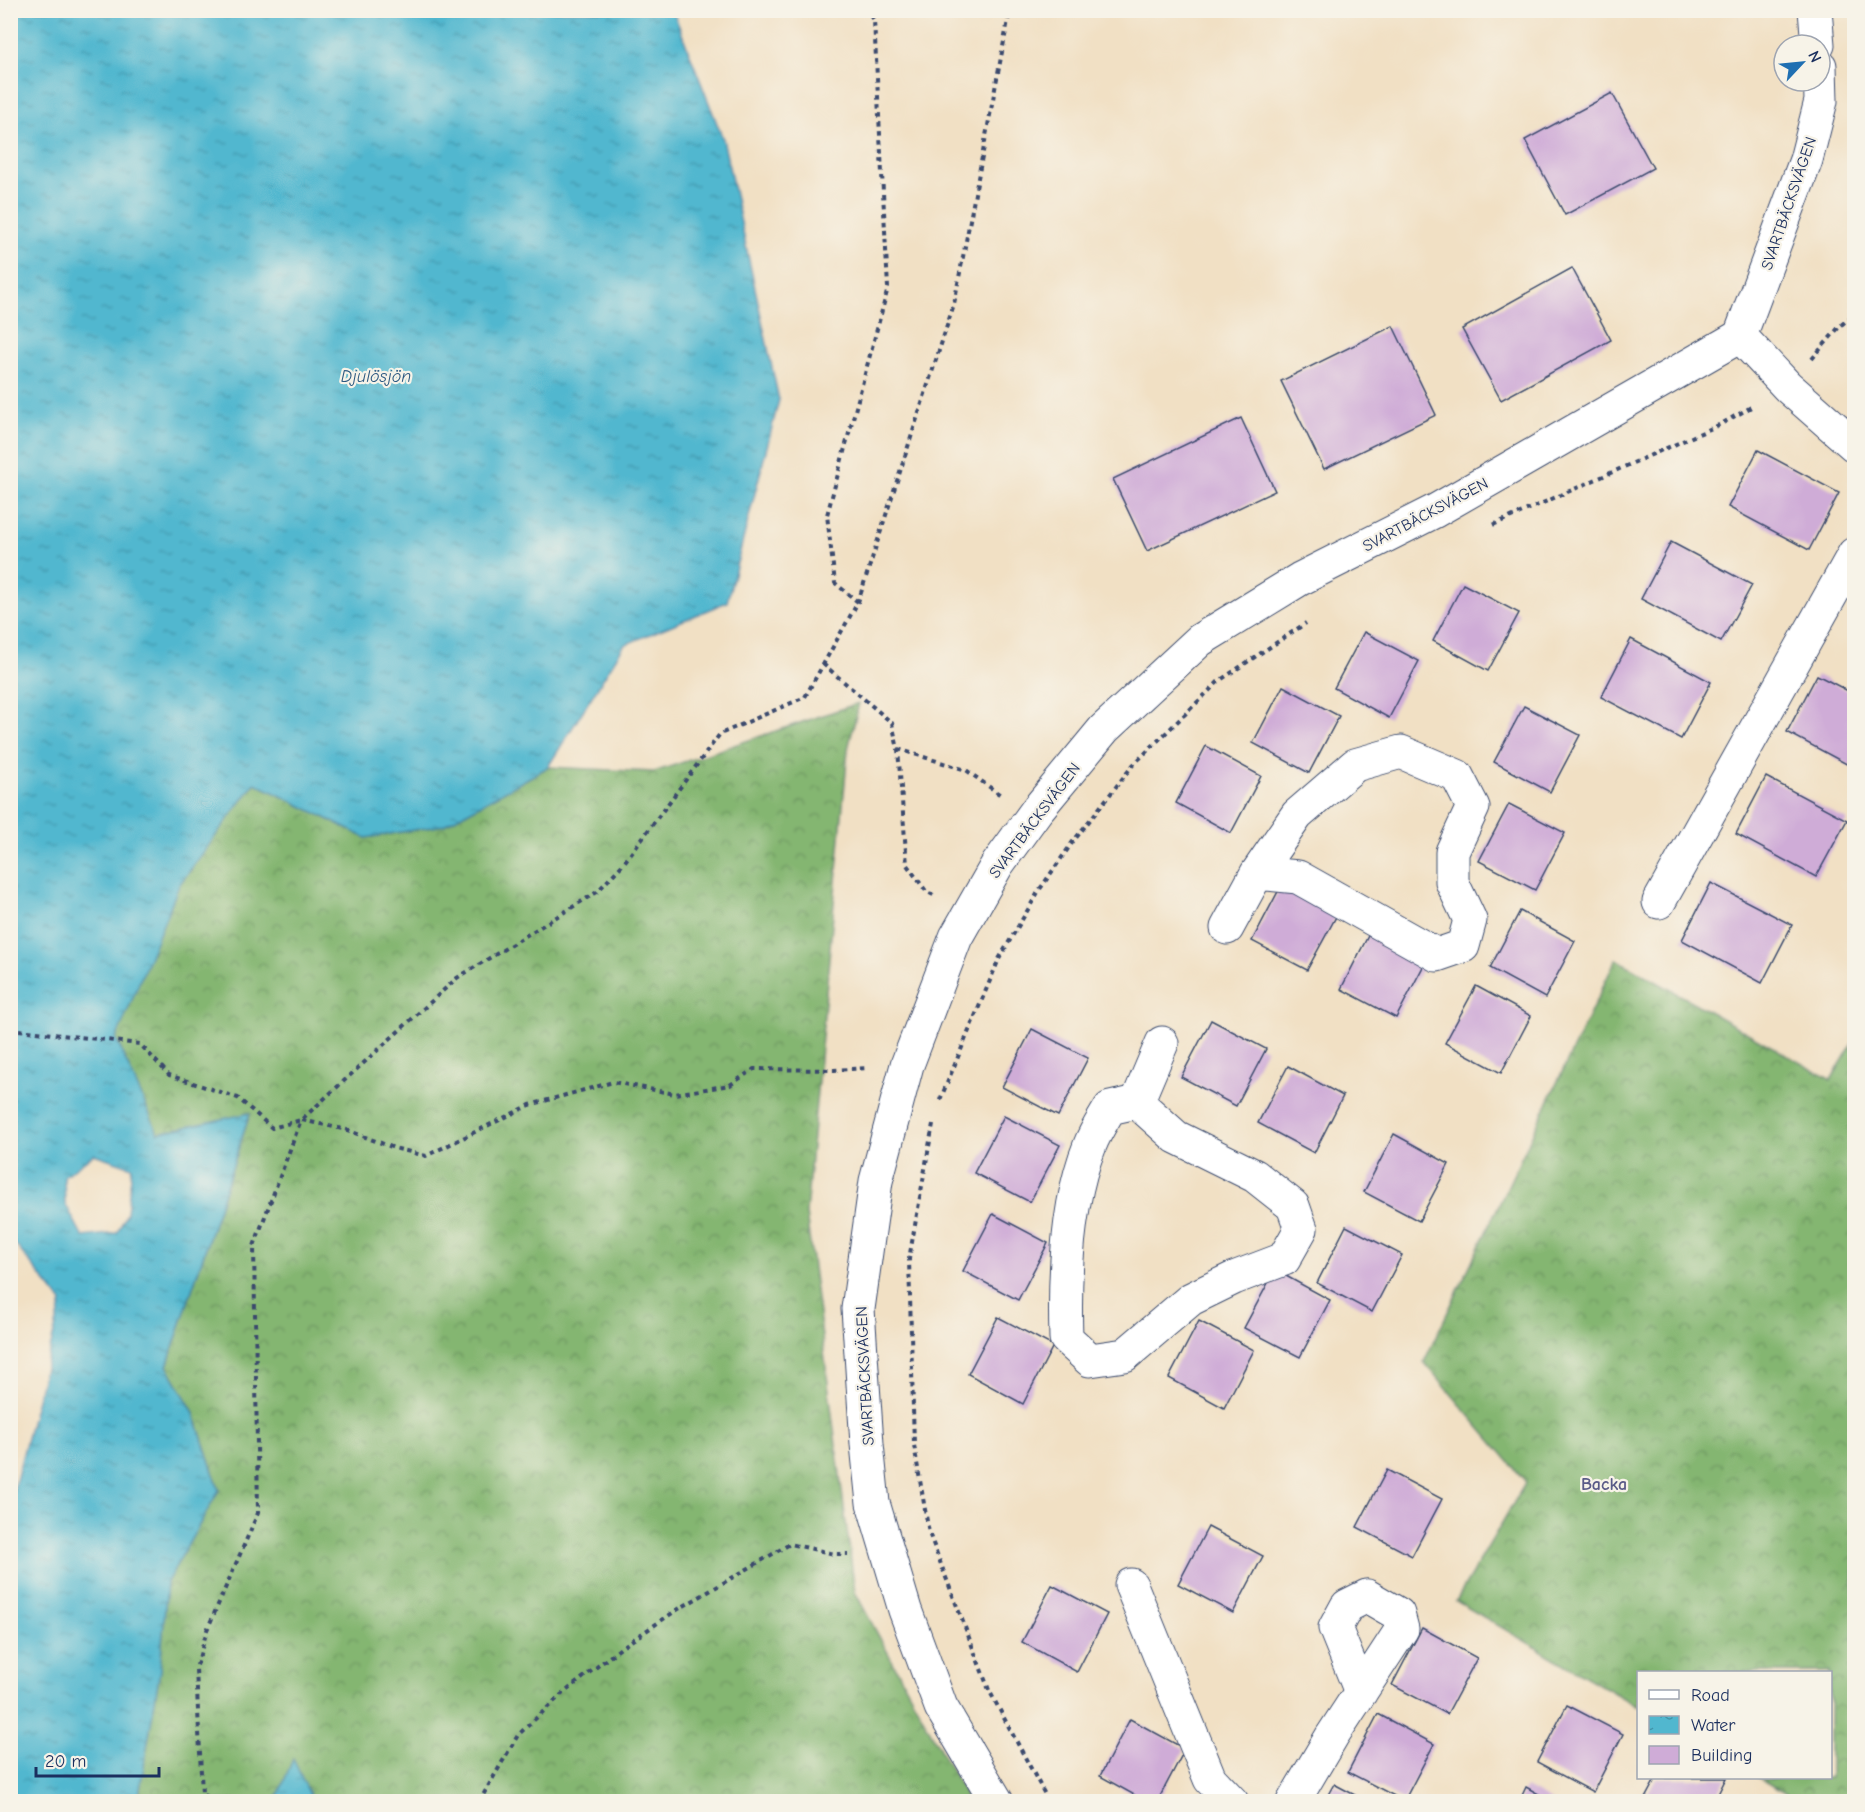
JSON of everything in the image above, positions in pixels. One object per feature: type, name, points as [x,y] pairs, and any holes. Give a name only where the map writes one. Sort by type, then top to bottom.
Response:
[{"type":"street","points":[[1815,10],[1817,33]]},
{"type":"street","name":"SVARTBÄCKSVÄGEN","points":[[997,1802],[941,1707],[905,1610],[873,1503],[858,1309],[876,1181],[907,1065],[956,937],[997,865],[1104,729],[1200,640],[1300,579],[1435,511],[1740,336],[1806,160],[1821,101],[1821,93]]},
{"type":"street","points":[[1740,336],[1788,387],[1854,445]]},
{"type":"street","points":[[1659,902],[1854,554]]},
{"type":"street","points":[[1227,928],[1257,873],[1297,814],[1355,765],[1401,752],[1457,776],[1473,807],[1452,852],[1452,882],[1470,920],[1463,946],[1437,955],[1298,877],[1257,873]]},
{"type":"street","points":[[1137,1102],[1162,1043]]},
{"type":"street","points":[[1137,1102],[1176,1137],[1255,1176],[1293,1206],[1301,1229],[1284,1259],[1234,1278],[1191,1299],[1125,1355],[1090,1360],[1066,1338],[1064,1282],[1077,1194],[1090,1145],[1110,1108],[1137,1102]]},
{"type":"street","points":[[1131,1585],[1210,1779],[1232,1802]]},
{"type":"street","points":[[1293,1802],[1360,1692]]},
{"type":"path","points":[[858,602],[835,582],[827,515],[888,288],[874,20],[868,10]]},
{"type":"path","points":[[10,1029],[140,1044],[169,1075],[238,1098],[272,1128],[301,1120],[457,978],[597,892],[623,864],[720,734],[805,697],[858,602],[954,304],[1010,10]]},
{"type":"path","points":[[1492,525],[1720,424],[1788,387],[1840,326],[1854,314]]},
{"type":"path","points":[[936,1107],[999,959],[1040,889],[1072,843],[1133,765],[1219,681],[1314,618]]},
{"type":"path","points":[[824,664],[892,723],[897,749],[907,865],[926,891],[968,916]]},
{"type":"path","points":[[897,749],[966,770],[1032,818]]},
{"type":"path","points":[[301,1120],[347,1130],[394,1148],[426,1156],[530,1105],[613,1082],[675,1094],[730,1085],[754,1069],[834,1070],[907,1065]]},
{"type":"path","points":[[934,1119],[909,1259],[916,1456],[929,1533],[988,1690],[1049,1802]]},
{"type":"path","points":[[215,1802],[202,1794],[196,1669],[207,1630],[258,1513],[254,1246],[301,1120]]},
{"type":"path","points":[[479,1802],[518,1735],[561,1695],[622,1647],[723,1581],[790,1544],[835,1554],[888,1552]]},
{"type":"green space","points":[[859,703],[848,749],[806,1213],[855,1592],[968,1801],[313,1801],[293,1760],[276,1801],[138,1801],[160,1670],[167,1582],[219,1490],[193,1411],[167,1366],[250,1114],[158,1134],[116,1038],[179,885],[255,783],[366,838],[444,825],[548,767],[654,772]]},
{"type":"green space","points":[[1616,959],[1831,1080],[1854,1041],[1854,1801],[1790,1801],[1786,1794],[1761,1779],[1832,1779],[1832,1671],[1637,1671],[1637,1706],[1456,1601],[1526,1482],[1424,1362]]},
{"type":"water","name":"Djulösjön","points":[[11,10],[673,11],[723,139],[779,400],[727,602],[624,645],[548,767],[444,825],[366,838],[255,783],[179,885],[116,1039],[158,1133],[250,1113],[167,1366],[193,1411],[219,1490],[167,1582],[160,1670],[138,1801],[11,1801],[11,1500],[62,1302],[10,1238]],"holes":[[[94,1154],[132,1167],[127,1213],[117,1233],[83,1237],[65,1203],[64,1176]]]},
{"type":"water","points":[[293,1759],[313,1801],[276,1801]]},
{"type":"building","points":[[1612,93],[1653,168],[1565,215],[1525,140]]},
{"type":"building","points":[[1572,268],[1611,340],[1501,400],[1462,329]]},
{"type":"building","points":[[1393,326],[1436,415],[1324,469],[1281,381]]},
{"type":"building","points":[[1241,418],[1275,491],[1147,551],[1113,479]]},
{"type":"building","points":[[1758,450],[1839,493],[1809,550],[1728,507]]},
{"type":"building","points":[[1671,542],[1752,585],[1721,642],[1641,599]]},
{"type":"building","points":[[1463,584],[1519,613],[1488,671],[1433,641]]},
{"type":"building","points":[[1364,632],[1419,661],[1389,718],[1334,688]]},
{"type":"building","points":[[1631,639],[1711,682],[1681,739],[1601,697]]},
{"type":"building","points":[[1817,675],[1854,694],[1854,768],[1787,732]]},
{"type":"building","points":[[1283,686],[1339,716],[1309,773],[1253,743]]},
{"type":"building","points":[[1524,706],[1580,735],[1550,792],[1494,762]]},
{"type":"building","points":[[1206,746],[1261,776],[1231,833],[1176,803]]},
{"type":"building","points":[[1766,777],[1847,820],[1816,877],[1736,834]]},
{"type":"building","points":[[1509,804],[1565,833],[1535,890],[1479,861]]},
{"type":"building","points":[[1711,883],[1792,925],[1762,983],[1682,940]]},
{"type":"building","points":[[1282,884],[1338,913],[1307,970],[1252,941]]},
{"type":"building","points":[[1520,911],[1575,941],[1545,998],[1490,968]]},
{"type":"building","points":[[1370,932],[1426,961],[1396,1018],[1341,989]]},
{"type":"building","points":[[1476,986],[1531,1016],[1501,1073],[1445,1043]]},
{"type":"building","points":[[1211,1020],[1266,1049],[1236,1106],[1181,1077]]},
{"type":"building","points":[[1032,1029],[1088,1058],[1058,1116],[1002,1087]]},
{"type":"building","points":[[1288,1066],[1343,1096],[1314,1153],[1258,1123]]},
{"type":"building","points":[[1004,1116],[1060,1145],[1030,1202],[974,1173]]},
{"type":"building","points":[[1394,1134],[1449,1164],[1419,1221],[1364,1192]]},
{"type":"building","points":[[993,1214],[1048,1243],[1018,1300],[963,1271]]},
{"type":"building","points":[[1346,1226],[1402,1255],[1372,1312],[1317,1283]]},
{"type":"building","points":[[1275,1270],[1330,1300],[1300,1357],[1244,1328]]},
{"type":"building","points":[[998,1317],[1053,1346],[1023,1404],[968,1374]]},
{"type":"building","points":[[1199,1321],[1254,1350],[1224,1408],[1169,1378]]},
{"type":"building","points":[[1387,1470],[1442,1499],[1412,1556],[1357,1527]]},
{"type":"building","points":[[1208,1527],[1263,1556],[1233,1613],[1178,1584]]},
{"type":"building","points":[[1052,1585],[1107,1614],[1077,1672],[1022,1642]]},
{"type":"building","points":[[1422,1628],[1477,1658],[1447,1714],[1392,1685]]},
{"type":"building","points":[[1567,1705],[1623,1734],[1593,1792],[1537,1762]]},
{"type":"building","points":[[1378,1714],[1434,1744],[1404,1801],[1348,1772]]},
{"type":"building","points":[[1130,1719],[1185,1749],[1157,1802],[1147,1802],[1100,1776]]},
{"type":"building","points":[[1655,1779],[1726,1779],[1714,1802],[1643,1802]]},
{"type":"building","points":[[1334,1784],[1368,1802],[1324,1802]]},
{"type":"building","points":[[1526,1787],[1553,1802],[1519,1802]]},
{"type":"district","name":"Backa","points":[[1604,1484]]}]
